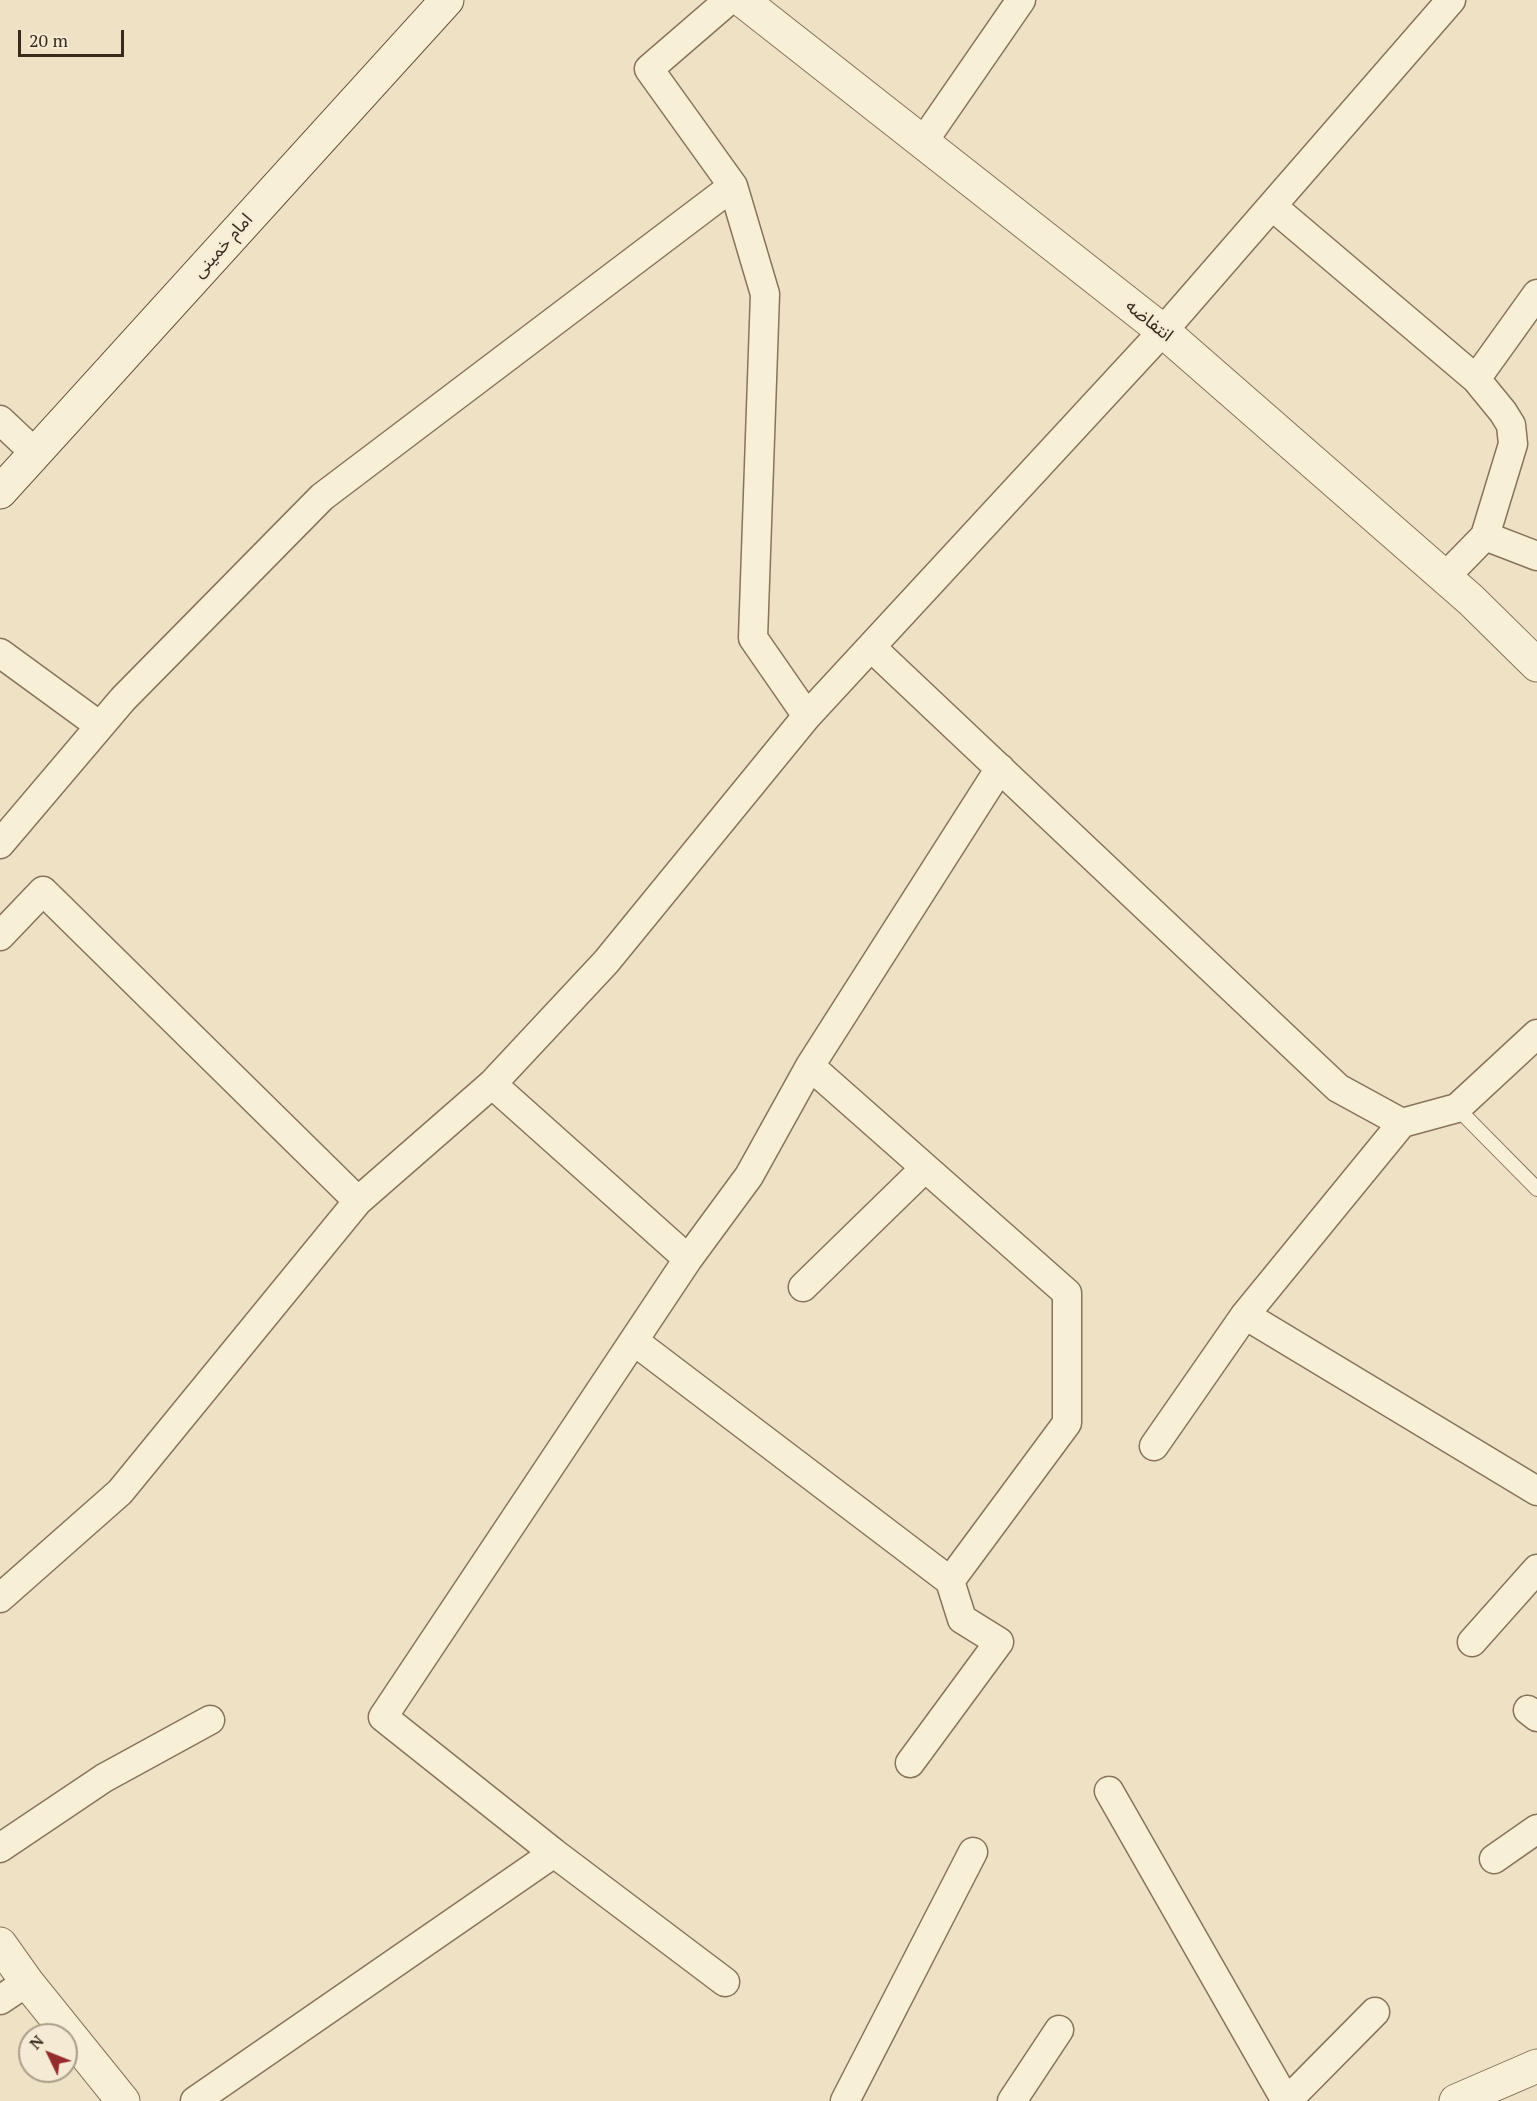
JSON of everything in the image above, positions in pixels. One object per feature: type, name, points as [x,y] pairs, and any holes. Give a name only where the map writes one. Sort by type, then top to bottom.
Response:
[{"type":"street","name":"امام خمینی","points":[[0,492],[447,0]]},
{"type":"street","points":[[729,0],[649,69],[733,186],[765,294],[753,638],[807,716]]},
{"type":"street","name":"انتفاضه","points":[[742,0],[1163,331],[1445,577],[1537,665]]},
{"type":"street","points":[[923,142],[1021,0]]},
{"type":"street","points":[[0,1598],[120,1492],[358,1201],[492,1084],[606,962],[807,716],[1163,331],[1451,0]]},
{"type":"street","points":[[0,844],[100,726],[322,497],[733,186]]},
{"type":"street","points":[[1272,206],[1476,379],[1503,412],[1511,426],[1513,444],[1485,536],[1445,577]]},
{"type":"street","points":[[1476,379],[1537,294]]},
{"type":"street","points":[[0,420],[35,453]]},
{"type":"street","points":[[1485,536],[1537,556]]},
{"type":"street","points":[[871,647],[1338,1088],[1402,1123]]},
{"type":"street","points":[[0,653],[100,726]]},
{"type":"street","points":[[725,1982],[554,1853],[383,1718],[688,1260],[749,1176],[810,1066],[1000,768]]},
{"type":"street","points":[[0,936],[43,891],[358,1201]]},
{"type":"street","points":[[1154,1446],[1245,1315],[1402,1123],[1457,1108],[1537,1034]]},
{"type":"street","points":[[810,1066],[1066,1293],[1066,1423],[950,1581]]},
{"type":"street","points":[[492,1084],[688,1260]]},
{"type":"street","points":[[803,1287],[925,1168]]},
{"type":"street","points":[[1245,1315],[1537,1491]]},
{"type":"street","points":[[634,1341],[950,1581],[962,1619],[999,1642],[910,1763]]},
{"type":"street","points":[[1472,1642],[1537,1569]]},
{"type":"street","points":[[0,1848],[104,1778],[210,1720]]},
{"type":"street","points":[[1109,1791],[1287,2101],[1375,2012]]},
{"type":"street","points":[[1494,1859],[1537,1828]]},
{"type":"street","points":[[845,2101],[973,1852]]},
{"type":"street","points":[[195,2101],[554,1853]]},
{"type":"street","points":[[0,1944],[27,1982],[123,2101]]},
{"type":"street","points":[[0,2000],[27,1982]]},
{"type":"street","points":[[1012,2101],[1059,2030]]},
{"type":"street","points":[[1456,2101],[1537,2066]]},
{"type":"lane","points":[[1457,1108],[1537,1188]]}]
